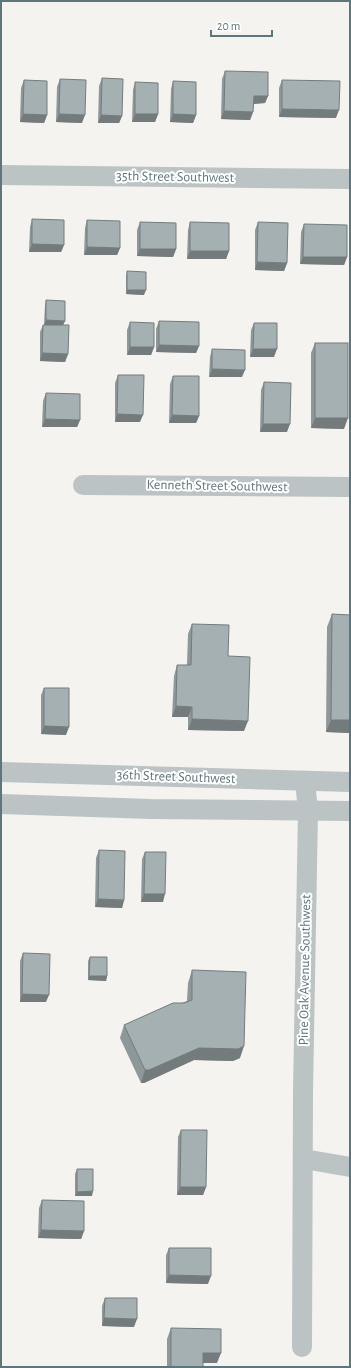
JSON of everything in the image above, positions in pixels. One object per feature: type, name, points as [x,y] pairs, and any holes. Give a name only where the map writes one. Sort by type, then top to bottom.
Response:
[{"type":"street","name":"35th Street Southwest","points":[[1,175],[350,179]]},
{"type":"street","name":"Kenneth Street Southwest","points":[[83,485],[350,488]]},
{"type":"street","name":"36th Street Southwest","points":[[1,772],[160,776],[305,782],[350,782]]},
{"type":"street","name":"Pine Oak Avenue Southwest","points":[[302,1347],[304,1159],[303,1092],[308,811],[305,782]]},
{"type":"street","points":[[1,804],[151,809],[350,811]]},
{"type":"street","points":[[304,1159],[350,1167]]},
{"type":"building","points":[[225,71],[268,72],[268,96],[254,96],[253,112],[224,111]]},
{"type":"building","points":[[102,78],[123,79],[122,116],[101,115]]},
{"type":"building","points":[[60,79],[86,80],[85,115],[59,114]]},
{"type":"building","points":[[24,80],[47,81],[47,115],[23,114]]},
{"type":"building","points":[[282,80],[340,81],[339,110],[282,109]]},
{"type":"building","points":[[173,81],[196,82],[196,115],[173,114]]},
{"type":"building","points":[[135,82],[158,83],[158,114],[135,114]]},
{"type":"building","points":[[32,219],[64,220],[64,245],[32,244]]},
{"type":"building","points":[[87,220],[120,221],[120,248],[87,247]]},
{"type":"building","points":[[140,222],[176,223],[176,249],[140,249]]},
{"type":"building","points":[[190,222],[229,223],[229,251],[190,251]]},
{"type":"building","points":[[258,222],[288,223],[287,263],[257,262]]},
{"type":"building","points":[[304,224],[347,225],[347,257],[303,257]]},
{"type":"building","points":[[127,271],[146,272],[146,290],[127,290]]},
{"type":"building","points":[[46,300],[65,301],[65,321],[46,320]]},
{"type":"building","points":[[159,321],[199,322],[199,346],[159,345]]},
{"type":"building","points":[[130,322],[154,323],[154,347],[130,347]]},
{"type":"building","points":[[254,323],[277,323],[277,349],[253,349]]},
{"type":"building","points":[[43,325],[69,325],[68,354],[42,353]]},
{"type":"building","points":[[315,343],[348,343],[348,418],[315,418]]},
{"type":"building","points":[[212,349],[245,350],[245,370],[212,369]]},
{"type":"building","points":[[118,375],[144,375],[143,415],[117,414]]},
{"type":"building","points":[[173,376],[199,376],[199,416],[172,415]]},
{"type":"building","points":[[264,382],[291,383],[290,424],[263,424]]},
{"type":"building","points":[[46,393],[80,394],[80,420],[45,419]]},
{"type":"building","points":[[332,614],[350,615],[350,720],[331,720]]},
{"type":"building","points":[[192,624],[229,625],[228,656],[250,657],[248,721],[192,719],[192,707],[176,706],[177,665],[191,665]]},
{"type":"building","points":[[44,688],[69,688],[69,727],[44,726]]},
{"type":"building","points":[[99,850],[125,851],[124,900],[98,899]]},
{"type":"building","points":[[145,852],[166,852],[165,894],[144,894]]},
{"type":"building","points":[[23,953],[50,954],[49,995],[22,994]]},
{"type":"building","points":[[90,957],[107,957],[107,976],[89,976]]},
{"type":"building","points":[[192,970],[246,972],[244,1046],[238,1049],[199,1048],[149,1070],[145,1070],[124,1025],[173,1003],[184,1003],[192,1000]]},
{"type":"building","points":[[181,1130],[207,1130],[206,1187],[180,1187]]},
{"type":"building","points":[[77,1169],[93,1169],[93,1191],[77,1192]]},
{"type":"building","points":[[42,1200],[84,1201],[84,1231],[41,1230]]},
{"type":"building","points":[[169,1248],[211,1248],[211,1276],[169,1275]]},
{"type":"building","points":[[105,1298],[137,1298],[137,1319],[104,1318]]},
{"type":"building","points":[[171,1328],[221,1329],[221,1353],[203,1353],[203,1367],[171,1367]]}]
